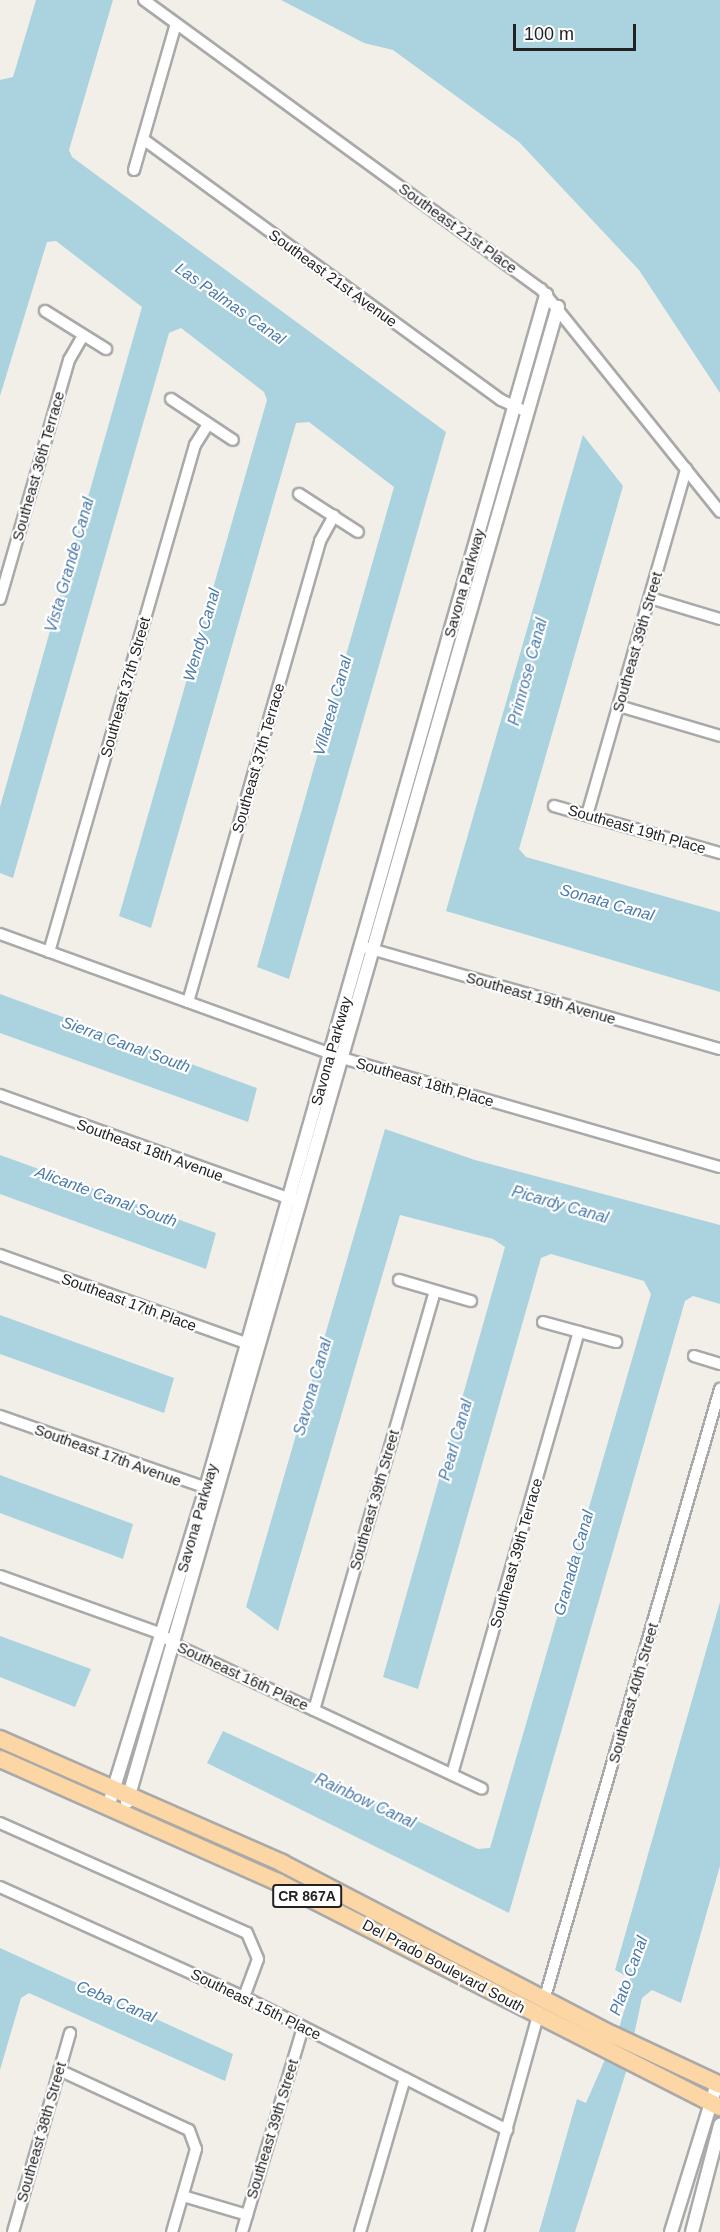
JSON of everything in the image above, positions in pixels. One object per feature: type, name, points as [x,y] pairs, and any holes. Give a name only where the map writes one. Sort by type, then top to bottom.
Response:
[{"type":"main road","name":"Del Prado Boulevard South","points":[[0,1739],[123,1790],[282,1863],[544,1997],[569,2011],[633,2064],[718,2091]]},
{"type":"main road","name":"Del Prado Boulevard South","points":[[0,1759],[116,1807],[348,1916],[537,2016],[610,2043],[638,2048],[718,2091]]},
{"type":"main road","points":[[516,2003],[544,1997]]},
{"type":"main road","points":[[537,2016],[569,2011]]},
{"type":"street","name":"Southeast 21st Place","points":[[144,0],[546,295],[558,307],[720,512]]},
{"type":"street","points":[[134,170],[176,24]]},
{"type":"street","name":"Southeast 21st Avenue","points":[[143,139],[514,407],[527,412]]},
{"type":"street","name":"Savona Parkway","points":[[367,948],[430,702],[546,295]]},
{"type":"street","name":"Savona Parkway","points":[[116,1807],[173,1644],[211,1490],[336,1055],[367,948],[443,707],[558,307]]},
{"type":"street","points":[[45,311],[106,349]]},
{"type":"street","name":"Southeast 36th Terrace","points":[[0,599],[69,360],[83,336]]},
{"type":"street","points":[[171,399],[207,426],[233,440]]},
{"type":"street","name":"Southeast 37th Street","points":[[49,952],[195,445],[207,426]]},
{"type":"street","name":"Southeast 39th Street","points":[[587,815],[686,469]]},
{"type":"street","points":[[299,494],[358,532]]},
{"type":"street","name":"Southeast 37th Terrace","points":[[188,1002],[320,541],[334,516]]},
{"type":"street","points":[[650,598],[720,619]]},
{"type":"street","points":[[430,702],[443,707]]},
{"type":"street","points":[[619,706],[720,736]]},
{"type":"street","name":"Southeast 19th Place","points":[[554,806],[720,853]]},
{"type":"street","name":"Southeast 18th Place","points":[[0,934],[336,1055],[720,1167]]},
{"type":"street","name":"Southeast 19th Avenue","points":[[367,948],[720,1049]]},
{"type":"street","name":"Southeast 18th Avenue","points":[[0,1095],[294,1201]]},
{"type":"street","name":"Southeast 17th Place","points":[[0,1255],[253,1345]]},
{"type":"street","points":[[399,1280],[471,1301]]},
{"type":"street","name":"Southeast 39th Street","points":[[314,1710],[435,1291]]},
{"type":"street","points":[[543,1322],[616,1342]]},
{"type":"street","name":"Southeast 39th Terrace","points":[[452,1774],[579,1332]]},
{"type":"street","points":[[694,1356],[720,1364]]},
{"type":"street","name":"Southeast 40th Street","points":[[544,1997],[720,1389]]},
{"type":"street","name":"Southeast 17th Avenue","points":[[0,1416],[211,1490]]},
{"type":"street","name":"Savona Parkway","points":[[123,1790],[162,1634],[211,1490]]},
{"type":"street","name":"Southeast 16th Place","points":[[0,1576],[162,1634],[173,1644],[482,1789]]},
{"type":"street","points":[[0,1823],[247,1933],[258,1959],[244,1997]]},
{"type":"street","name":"Southeast 15th Place","points":[[0,1887],[244,1997],[507,2130]]},
{"type":"street","points":[[478,2232],[537,2016]]},
{"type":"street","name":"Southeast 39th Street","points":[[242,2232],[303,2027]]},
{"type":"street","name":"Southeast 38th Street","points":[[13,2232],[70,2033]]},
{"type":"street","points":[[59,2070],[189,2130],[195,2140],[183,2196],[172,2232]]},
{"type":"street","points":[[360,2232],[405,2078]]},
{"type":"street","points":[[671,2232],[718,2091]]},
{"type":"street","points":[[692,2232],[720,2125]]},
{"type":"street","points":[[183,2196],[247,2215]]},
{"type":"water","points":[[36,0],[113,0],[69,150],[72,157],[446,432],[289,979],[257,967],[394,487],[309,422],[296,423],[151,928],[119,916],[267,400],[264,392],[181,328],[169,333],[13,878],[0,873],[0,807],[142,307],[56,241],[47,242],[0,396],[0,80],[13,77]]},
{"type":"water","points":[[281,0],[720,0],[720,393],[639,270],[519,142],[393,50],[364,43]]},
{"type":"water","points":[[583,435],[623,486],[519,849],[526,857],[720,912],[720,992],[446,911]]},
{"type":"water","name":"Sierra Canal South","points":[[0,994],[257,1088],[248,1122],[0,1033]]},
{"type":"water","points":[[385,1129],[475,1160],[720,1225],[720,1304],[693,1296],[685,1301],[509,1913],[207,1763],[223,1731],[478,1849],[490,1848],[651,1294],[644,1281],[551,1254],[541,1258],[418,1689],[383,1677],[505,1247],[493,1239],[400,1215],[278,1631],[246,1607]]},
{"type":"water","name":"Alicante Canal South","points":[[0,1155],[216,1233],[206,1269],[0,1194]]},
{"type":"water","points":[[0,1315],[174,1378],[164,1413],[0,1354]]},
{"type":"water","points":[[0,1475],[133,1524],[123,1559],[0,1513]]},
{"type":"water","name":"Plato Canal","points":[[720,1602],[720,1866],[681,2003],[652,1990],[642,1998],[626,2072],[575,2232],[539,2232],[577,2099],[586,2103],[620,2025],[631,1986],[630,1978],[615,1970]]},
{"type":"water","points":[[0,1636],[91,1669],[75,1707],[0,1677]]},
{"type":"water","name":"Ceba Canal","points":[[0,1948],[233,2054],[225,2081],[29,1993],[21,1998],[0,2070]]},
{"type":"water label","name":"Las Palmas Canal","points":[[230,304]]},
{"type":"water label","name":"Vista Grande Canal","points":[[70,565]]},
{"type":"water label","name":"Wendy Canal","points":[[202,635]]},
{"type":"water label","name":"Primrose Canal","points":[[528,672]]},
{"type":"water label","name":"Villareal Canal","points":[[333,706]]},
{"type":"water label","name":"Sonata Canal","points":[[607,903]]},
{"type":"water label","name":"Picardy Canal","points":[[560,1205]]},
{"type":"water label","name":"Savona Canal","points":[[313,1387]]},
{"type":"water label","name":"Pearl Canal","points":[[456,1440]]},
{"type":"water label","name":"Granada Canal","points":[[574,1563]]},
{"type":"water label","name":"Rainbow Canal","points":[[365,1801]]}]
